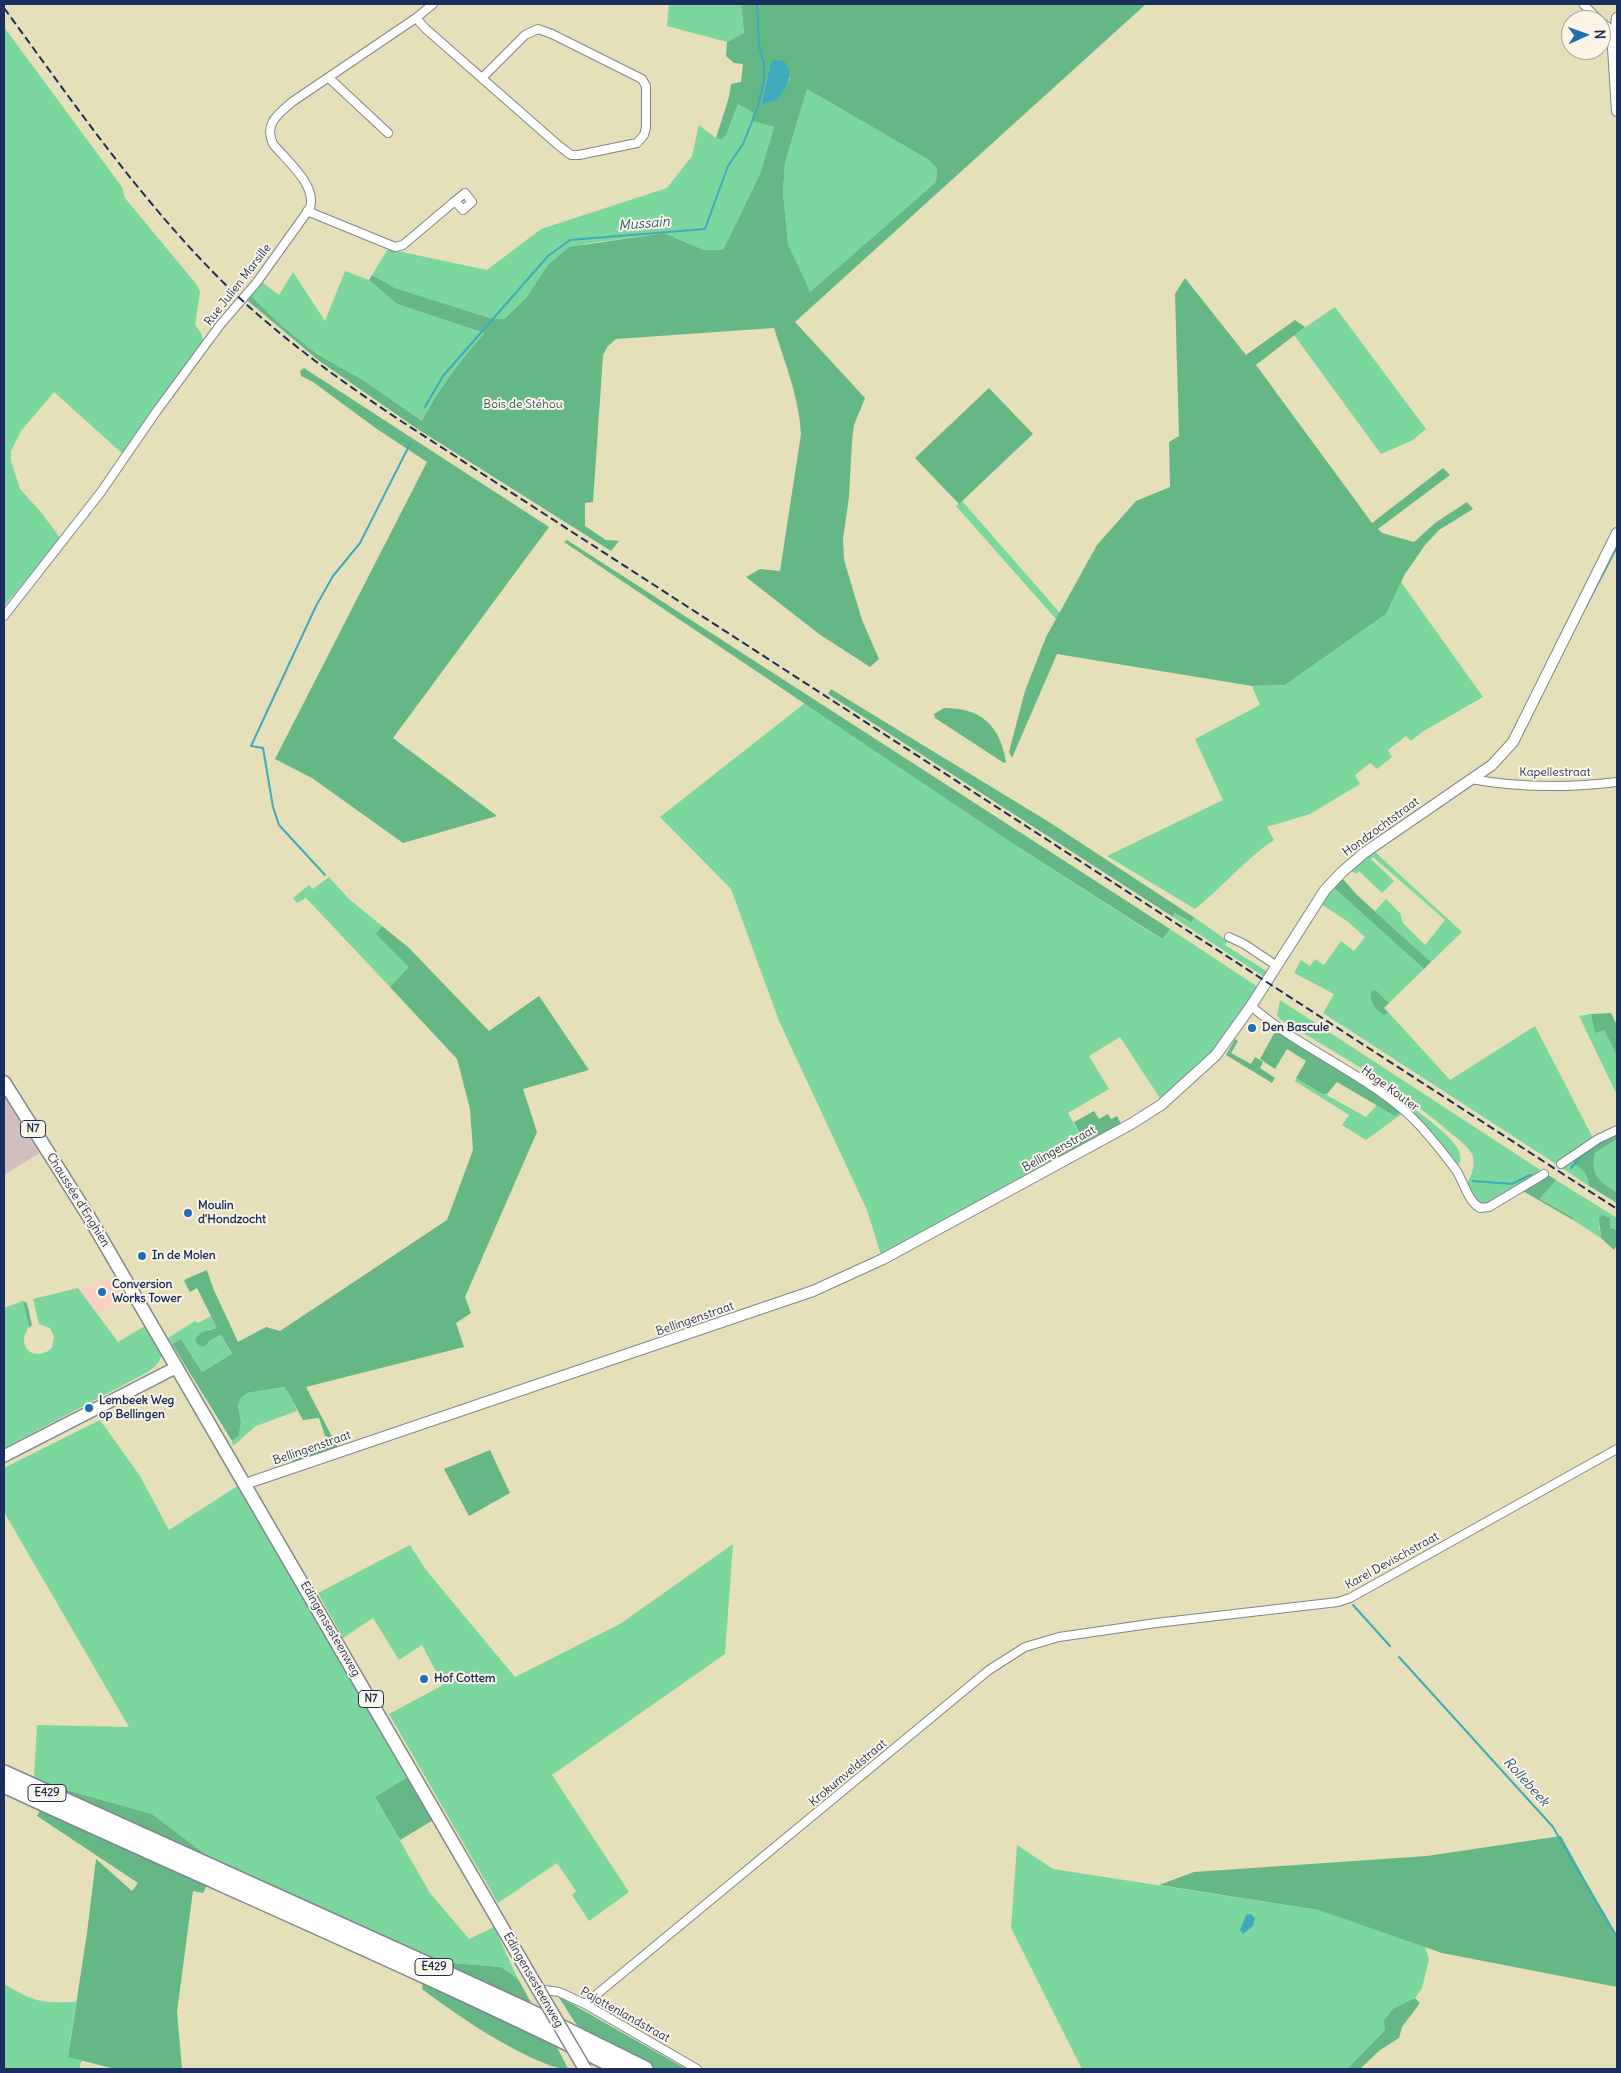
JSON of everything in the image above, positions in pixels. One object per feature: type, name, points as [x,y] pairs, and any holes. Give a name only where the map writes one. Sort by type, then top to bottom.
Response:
[{"type":"highway","name":"E429","points":[[4,1773],[433,1966],[645,2069]]},
{"type":"highway","name":"E429","points":[[4,1785],[437,1980],[621,2069]]},
{"type":"main road","name":"Chaussée d'Enghien","points":[[4,1082],[119,1268]]},
{"type":"main road","name":"Edingensesteenweg","points":[[119,1268],[585,2069]]},
{"type":"main road","points":[[4,1456],[177,1367]]},
{"type":"street","points":[[433,4],[416,18],[292,102],[270,124],[270,137],[273,144],[309,189],[312,200],[308,211],[396,247],[404,245],[455,201]]},
{"type":"street","points":[[1584,5],[1589,10]]},
{"type":"street","points":[[416,18],[482,78],[571,155],[635,144],[644,135],[646,127],[646,86],[642,79],[552,34],[538,29],[525,35],[482,78]]},
{"type":"street","points":[[1617,18],[1614,32],[1614,80],[1617,110]]},
{"type":"street","points":[[329,78],[388,133]]},
{"type":"street","name":"Rue Julien Marsille","points":[[4,616],[101,492],[156,412],[220,325],[257,282],[308,211]]},
{"type":"street","name":"Hondzochtstraat","points":[[1131,1124],[1160,1105],[1209,1061],[1225,1043],[1251,1006],[1325,890],[1342,872],[1364,853],[1488,768],[1505,753],[1513,742],[1617,533]]},
{"type":"street","points":[[1488,768],[1492,783]]},
{"type":"street","name":"Kapellestraat","points":[[1471,779],[1492,783],[1565,787],[1617,782]]},
{"type":"street","points":[[1229,937],[1244,944],[1277,966]]},
{"type":"street","name":"Hoge Kouter","points":[[1251,1006],[1289,1034],[1405,1111],[1456,1171],[1474,1204],[1480,1208],[1489,1207],[1544,1174]]},
{"type":"street","name":"Bellingenstraat","points":[[246,1484],[813,1292],[883,1259],[1131,1124]]},
{"type":"street","points":[[1561,1164],[1598,1139],[1617,1130]]},
{"type":"street","name":"Karel Devischstraat","points":[[1156,1623],[1338,1602],[1350,1598],[1617,1449]]},
{"type":"street","name":"Krokumveldstraat","points":[[585,2004],[1000,1662],[1025,1647],[1059,1638],[1156,1623]]},
{"type":"street","name":"Pajottenlandstraat","points":[[538,1989],[559,1992],[585,2004],[697,2069]]},
{"type":"shaded area","points":[[4,1094],[41,1152],[4,1175]]},
{"type":"shaded area","points":[[117,1278],[129,1300],[97,1314],[78,1288]]},
{"type":"green space","points":[[669,4],[741,4],[744,34],[727,42],[667,26]]},
{"type":"green space","name":"Bois de Stéhou","points":[[741,4],[1146,4],[795,322],[865,398],[854,425],[849,497],[843,539],[844,560],[862,620],[879,659],[870,667],[819,634],[746,577],[760,569],[780,571],[801,434],[794,393],[774,328],[616,339],[608,346],[603,355],[593,502],[585,503],[585,526],[606,540],[619,541],[611,551],[416,428],[318,360],[248,301],[251,296],[281,325],[317,354],[363,380],[422,421],[450,375],[484,333],[397,304],[369,280],[372,275],[395,288],[490,318],[504,319],[526,298],[547,266],[569,247],[664,233],[704,250],[723,250],[760,174],[774,127],[751,121],[753,113],[738,104],[727,133],[722,139],[716,138],[729,97],[731,84],[741,82],[743,64],[734,63],[726,56],[727,42],[744,33]],"holes":[[[771,61],[790,78],[781,95],[761,104]],[[807,89],[929,160],[937,169],[936,182],[810,292],[788,244],[783,193],[785,163]]]},
{"type":"green space","points":[[4,27],[122,187],[125,198],[197,285],[200,292],[195,325],[201,333],[204,344],[124,455],[54,392],[21,431],[11,451],[11,461],[20,489],[40,511],[61,539],[4,606]]},
{"type":"green space","points":[[807,89],[929,160],[937,169],[936,182],[809,293],[788,244],[783,193],[785,163]]},
{"type":"green space","points":[[738,104],[753,113],[751,121],[774,127],[760,174],[723,250],[704,250],[664,233],[584,244],[547,266],[526,298],[504,319],[490,318],[395,288],[372,275],[388,249],[487,270],[541,229],[667,188],[692,156],[699,125],[716,138],[722,138],[727,133]]},
{"type":"green space","points":[[345,271],[369,280],[397,304],[484,333],[450,375],[422,421],[363,380],[317,354],[281,325],[251,296],[262,282],[279,295],[293,272],[325,321]]},
{"type":"green space","points":[[1185,278],[1246,355],[1295,320],[1305,327],[1256,365],[1372,523],[1443,468],[1450,475],[1378,529],[1382,533],[1414,542],[1435,523],[1467,502],[1473,509],[1439,530],[1425,545],[1405,574],[1386,614],[1285,685],[1252,686],[1057,654],[1012,758],[1009,752],[1025,691],[1046,637],[1097,545],[1136,501],[1170,487],[1169,442],[1179,436],[1175,294]]},
{"type":"green space","points":[[1335,307],[1426,429],[1413,440],[1381,454],[1294,335]]},
{"type":"green space","points":[[304,368],[549,527],[393,738],[497,816],[403,843],[312,778],[275,759],[427,462],[377,429],[313,382],[301,376],[300,371]]},
{"type":"green space","points":[[989,388],[1033,434],[959,504],[915,458]]},
{"type":"green space","points":[[962,501],[1060,613],[1056,619],[956,506]]},
{"type":"green space","points":[[567,540],[1170,929],[1162,939],[1015,845],[564,542]]},
{"type":"green space","points":[[1401,582],[1483,697],[1422,732],[1411,741],[1406,736],[1388,750],[1392,757],[1377,769],[1370,763],[1355,775],[1360,784],[1310,814],[1267,827],[1274,840],[1253,856],[1195,909],[1107,856],[1223,800],[1195,739],[1260,705],[1252,686],[1285,685],[1386,614]]},
{"type":"green space","points":[[831,689],[1049,822],[1195,918],[1191,922],[1175,913],[1173,917],[828,694]]},
{"type":"green space","points":[[805,703],[1015,845],[1161,939],[1170,929],[1258,987],[1215,1049],[1161,1100],[1120,1037],[1089,1056],[1109,1089],[1068,1113],[1082,1138],[1048,1157],[1051,1165],[881,1255],[867,1210],[779,1021],[731,889],[660,817]]},
{"type":"green space","points":[[944,708],[968,711],[987,721],[999,738],[1006,762],[1004,763],[935,718],[934,714]]},
{"type":"green space","points":[[1373,850],[1462,932],[1431,962],[1375,911],[1386,899],[1400,913],[1403,923],[1425,945],[1445,920],[1373,857],[1371,859],[1394,881],[1382,893],[1359,871],[1356,874],[1350,870]]},
{"type":"green space","points":[[329,877],[349,899],[382,926],[377,934],[410,967],[390,987],[306,898],[297,903],[293,898],[309,885],[313,889]]},
{"type":"green space","points":[[1342,878],[1357,895],[1431,962],[1424,969],[1333,887]]},
{"type":"green space","points":[[1333,887],[1424,969],[1389,1003],[1376,990],[1384,1015],[1389,1013],[1450,1080],[1535,1026],[1594,1140],[1556,1164],[1323,1013],[1334,994],[1294,973],[1301,960],[1310,966],[1315,959],[1324,965],[1341,941],[1354,951],[1365,937],[1347,921],[1321,904]]},
{"type":"green space","points":[[1175,913],[1191,922],[1195,918],[1228,941],[1225,945],[1268,972],[1264,977],[1173,917]]},
{"type":"green space","points":[[382,926],[408,947],[489,1031],[539,996],[589,1070],[523,1089],[537,1132],[465,1297],[471,1313],[456,1323],[464,1347],[306,1387],[338,1448],[292,1464],[292,1458],[328,1445],[319,1418],[303,1420],[284,1387],[247,1393],[241,1398],[238,1406],[241,1421],[239,1436],[232,1441],[172,1344],[181,1339],[202,1372],[232,1354],[221,1335],[212,1339],[205,1346],[200,1346],[196,1343],[196,1338],[202,1332],[217,1328],[197,1288],[190,1292],[184,1281],[186,1279],[207,1270],[213,1288],[238,1342],[266,1327],[280,1331],[447,1220],[473,1150],[470,1109],[457,1059],[390,987],[409,967],[376,934]]},
{"type":"green space","points":[[1376,990],[1389,1003],[1384,1008],[1389,1013],[1384,1015],[1374,1005],[1371,999],[1371,992]]},
{"type":"green space","points":[[1280,1000],[1542,1171],[1486,1205],[1482,1204],[1471,1194],[1467,1183],[1472,1173],[1474,1162],[1472,1154],[1467,1147],[1428,1114],[1388,1085],[1281,1020],[1277,1016]]},
{"type":"green space","points":[[1611,1013],[1617,1025],[1617,1056],[1604,1030],[1595,1033],[1591,1014]]},
{"type":"green space","points":[[1591,1014],[1595,1032],[1604,1030],[1617,1056],[1617,1095],[1579,1016]]},
{"type":"green space","points":[[1277,1028],[1401,1110],[1395,1116],[1337,1082],[1327,1094],[1323,1094],[1296,1078],[1306,1061],[1287,1049],[1275,1069],[1260,1059]]},
{"type":"green space","points":[[1235,1039],[1238,1041],[1231,1053],[1251,1064],[1255,1057],[1263,1062],[1260,1068],[1275,1078],[1272,1083],[1226,1055]]},
{"type":"green space","points":[[1365,1076],[1416,1110],[1443,1131],[1459,1151],[1460,1162],[1458,1166],[1429,1134],[1362,1081]]},
{"type":"green space","points":[[1296,1078],[1366,1117],[1377,1105],[1395,1115],[1401,1110],[1403,1113],[1366,1140],[1342,1125],[1349,1115],[1295,1081]]},
{"type":"green space","points":[[1094,1111],[1099,1119],[1108,1114],[1111,1119],[1117,1116],[1122,1126],[1051,1165],[1047,1157],[1082,1138],[1074,1122]]},
{"type":"green space","points":[[1617,1133],[1617,1139],[1595,1153],[1594,1167],[1595,1173],[1601,1181],[1617,1193],[1617,1203],[1589,1186],[1586,1174],[1574,1163],[1573,1159],[1591,1146]]},
{"type":"green space","points":[[1617,1139],[1617,1193],[1601,1181],[1595,1173],[1594,1161],[1595,1153]]},
{"type":"green space","points":[[1573,1159],[1588,1175],[1589,1186],[1562,1168]]},
{"type":"green space","points":[[1542,1171],[1556,1180],[1540,1199],[1574,1218],[1573,1220],[1521,1190]]},
{"type":"green space","points":[[1556,1180],[1617,1218],[1617,1230],[1599,1226],[1601,1238],[1573,1220],[1574,1218],[1540,1199]]},
{"type":"green space","points":[[1602,1215],[1610,1218],[1610,1228],[1617,1230],[1617,1245],[1614,1250],[1601,1238],[1599,1218]]},
{"type":"green space","points":[[78,1288],[118,1342],[145,1326],[160,1351],[159,1362],[146,1373],[4,1448],[4,1308],[23,1301],[28,1327],[24,1337],[25,1345],[34,1354],[43,1353],[52,1348],[54,1337],[50,1328],[39,1324],[33,1299]]},
{"type":"green space","points":[[23,1301],[27,1303],[32,1325],[29,1328]]},
{"type":"green space","points":[[211,1316],[218,1329],[209,1329],[208,1344],[212,1339],[221,1335],[232,1355],[202,1372],[181,1339],[172,1344],[168,1338],[195,1321],[198,1323]]},
{"type":"green space","points":[[284,1387],[291,1395],[297,1411],[256,1426],[233,1446],[232,1441],[239,1436],[241,1421],[238,1406],[241,1398],[247,1393]]},
{"type":"green space","points":[[100,1420],[140,1476],[169,1530],[239,1485],[409,1776],[375,1797],[430,1893],[469,1939],[494,1927],[518,1979],[501,1967],[441,1962],[213,1860],[152,1814],[52,1786],[34,1777],[37,1725],[129,1727],[4,1512],[4,1468]]},
{"type":"green space","points":[[490,1450],[510,1493],[469,1516],[444,1469]]},
{"type":"green space","points":[[733,1544],[725,1654],[552,1775],[629,1892],[589,1921],[572,1895],[576,1891],[557,1863],[498,1903],[389,1714],[443,1685],[422,1645],[399,1660],[373,1618],[343,1638],[318,1593],[410,1545],[426,1570],[515,1677],[620,1624]]},
{"type":"green space","points":[[409,1776],[435,1819],[400,1840],[375,1797]]},
{"type":"green space","points":[[52,1786],[152,1814],[213,1860]]},
{"type":"green space","points":[[40,1810],[207,1885],[203,1893],[193,1891],[177,2012],[182,2069],[115,2069],[68,2057],[96,1859],[132,1891],[138,1883],[37,1816]]},
{"type":"green space","points":[[1561,1836],[1617,1938],[1617,1987],[1442,1953],[1318,1910],[1159,1885],[1194,1872],[1427,1856]]},
{"type":"green space","points":[[1017,1845],[1053,1869],[1318,1910],[1425,1947],[1429,1959],[1422,1988],[1415,1998],[1401,2007],[1385,2030],[1347,2069],[1082,2069],[1011,1928]]},
{"type":"green space","points":[[441,1962],[501,1967],[518,1979],[533,2006]]},
{"type":"green space","points":[[423,1981],[555,2043],[568,2069],[554,2067],[532,2058],[489,2035],[422,1989]]},
{"type":"green space","points":[[4,1984],[23,1995],[38,2000],[76,2002],[68,2056],[82,2060],[79,2069],[4,2069]]},
{"type":"green space","points":[[558,1996],[686,2069],[655,2069],[578,2027]]},
{"type":"green space","points":[[1415,1998],[1420,2003],[1402,2027],[1399,2038],[1380,2050],[1360,2069],[1347,2069],[1385,2030],[1384,2021],[1393,2009]]},
{"type":"water","points":[[771,61],[784,61],[789,71],[788,81],[784,91],[777,100],[761,104]]},
{"type":"water","points":[[1251,1914],[1255,1918],[1253,1926],[1243,1934],[1240,1930],[1246,1915]]},
{"type":"waterway","name":"Mussain","points":[[425,407],[443,376],[548,256],[570,240],[705,229],[728,166],[743,144],[757,109],[764,82],[764,64],[759,46],[757,4]]},
{"type":"waterway","points":[[325,875],[279,825],[273,807],[263,748],[251,746],[316,606],[333,576],[360,543],[410,444]]},
{"type":"waterway","points":[[1581,616],[1617,547]]},
{"type":"waterway","points":[[1571,1168],[1582,1156],[1608,1138]]},
{"type":"waterway","points":[[1473,1181],[1512,1184],[1530,1175],[1536,1176]]},
{"type":"waterway","name":"Rollebeek","points":[[1353,1605],[1390,1646]]},
{"type":"waterway","name":"Rollebeek","points":[[1399,1657],[1553,1827],[1617,1937]]},
{"type":"railway","points":[[4,8],[78,110],[129,176],[183,240],[256,313],[328,371],[404,423],[1617,1209]]},
{"type":"place","name":"Den Bascule","points":[[1252,1028]]},
{"type":"place","name":"Moulin d'Hondzocht","points":[[188,1213]]},
{"type":"place","name":"In de Molen","points":[[142,1256]]},
{"type":"place","name":"Conversion Works Tower","points":[[102,1292]]},
{"type":"place","name":"Lembeek Weg op Bellingen","points":[[89,1408]]},
{"type":"place","name":"Hof Cottem","points":[[424,1679]]}]
